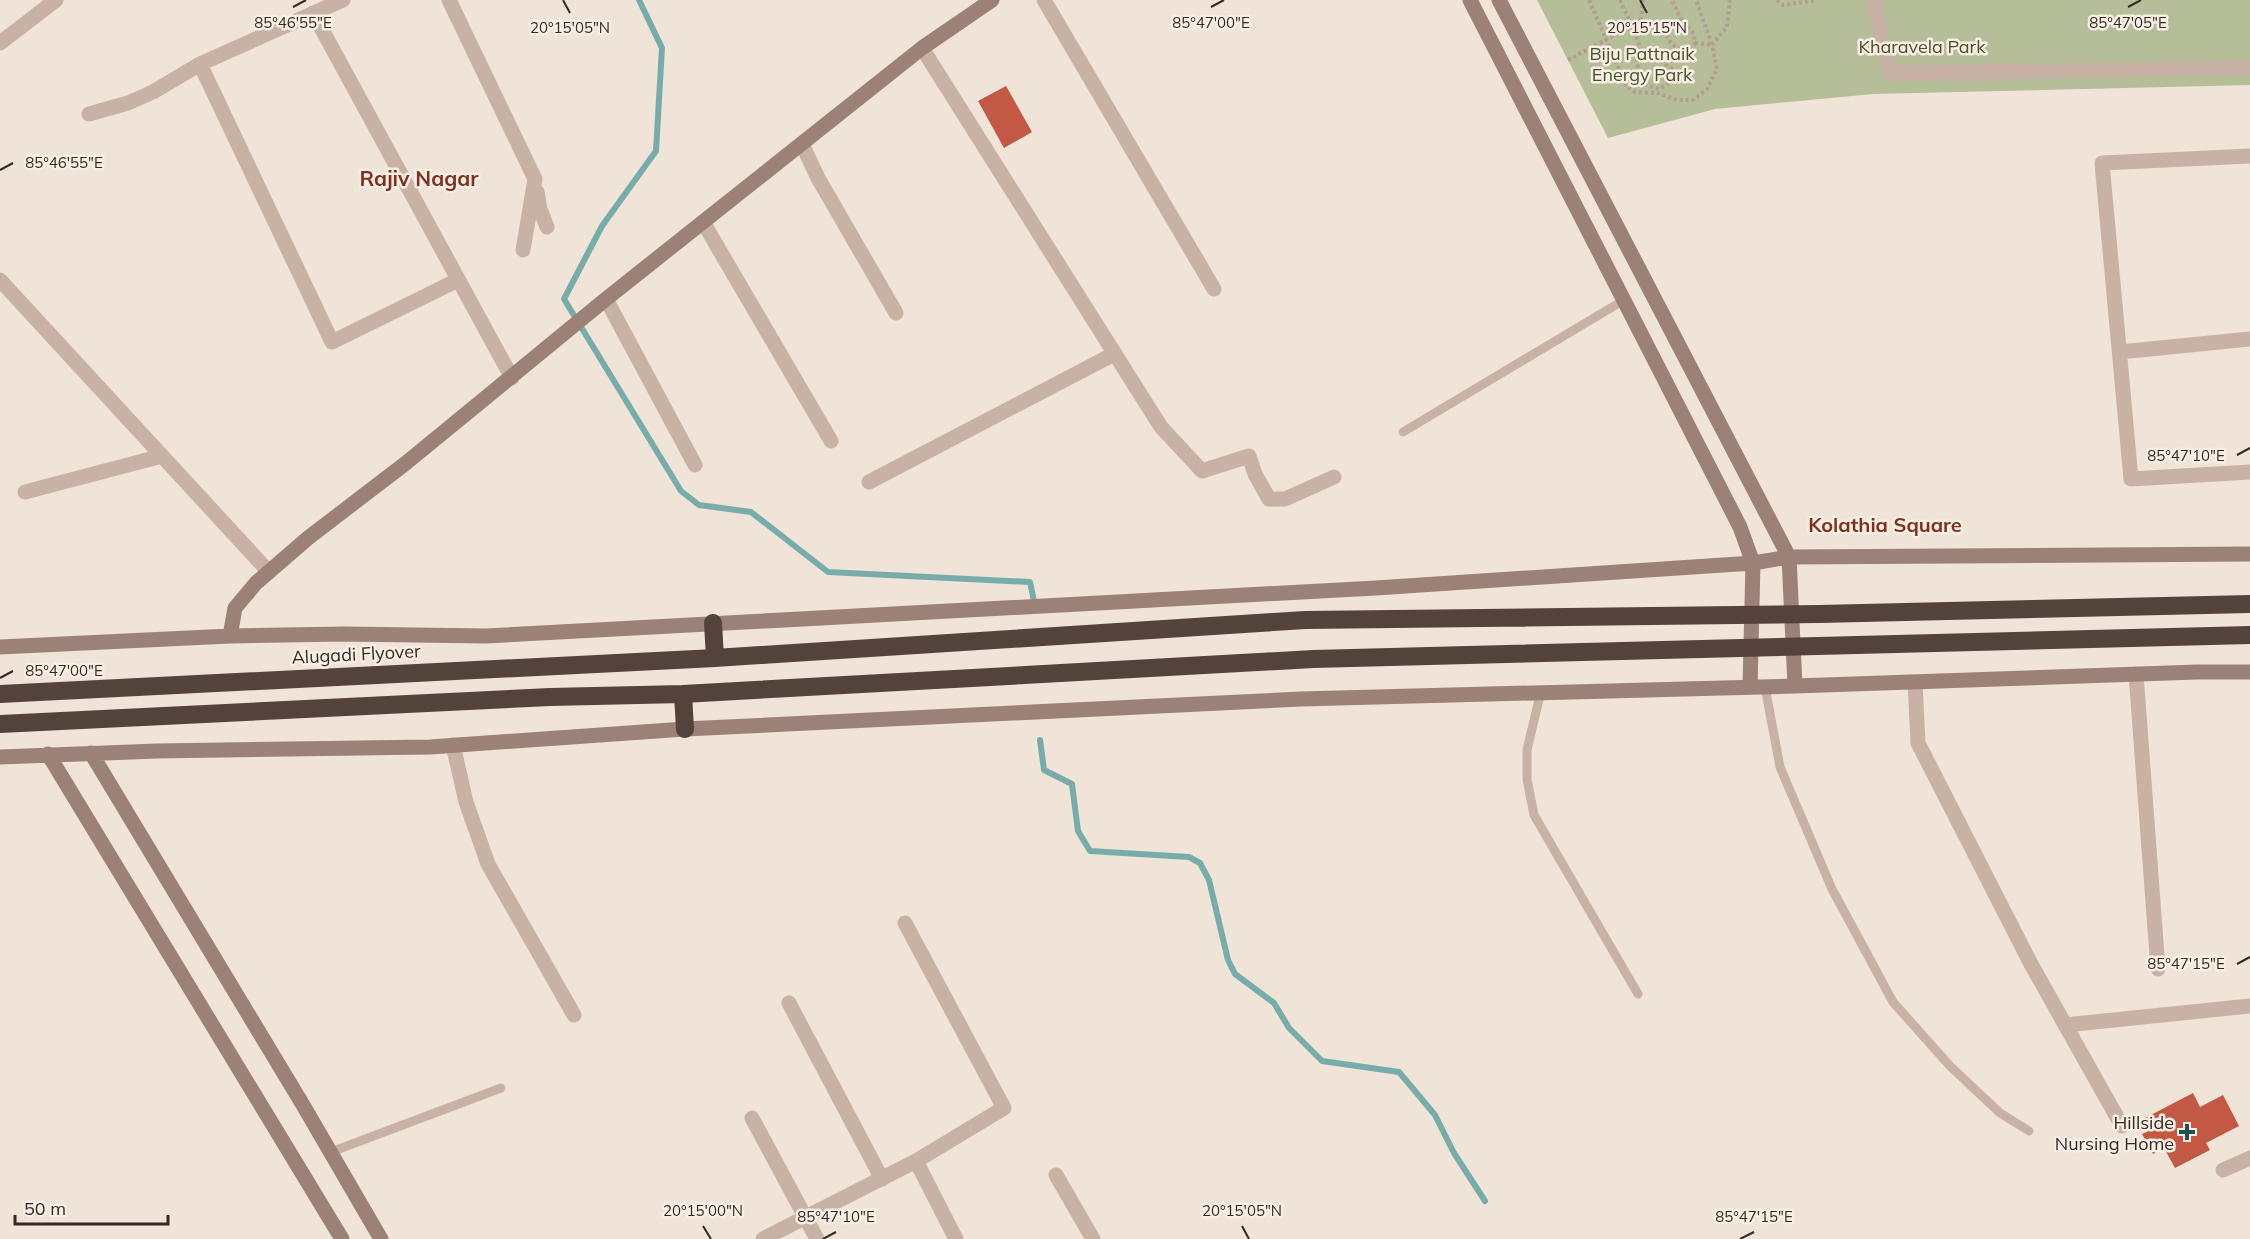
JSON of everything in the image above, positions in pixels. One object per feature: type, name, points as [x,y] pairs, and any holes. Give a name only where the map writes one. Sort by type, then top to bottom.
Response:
[{"type":"highway","name":"Alugadi Flyover","points":[[0,694],[715,658],[1317,620],[1737,615],[2250,604]]},
{"type":"highway","points":[[712,623],[715,658]]},
{"type":"highway","points":[[0,724],[550,697],[683,694],[1313,659],[2250,635]]},
{"type":"highway","points":[[683,694],[685,729]]},
{"type":"street","points":[[0,43],[56,0]]},
{"type":"street","points":[[90,114],[128,103],[153,92],[200,64],[343,0]]},
{"type":"street","points":[[449,0],[535,179],[540,209],[547,227]]},
{"type":"street","points":[[230,636],[235,608],[255,583],[308,538],[406,463],[601,303],[922,48],[992,0]]},
{"type":"street","points":[[1044,0],[1214,289]]},
{"type":"street","points":[[1470,0],[1740,526],[1753,563],[1757,687]]},
{"type":"street","points":[[1499,0],[1789,557],[1795,686]]},
{"type":"street","points":[[1873,0],[1890,74],[2250,68]]},
{"type":"street","points":[[313,13],[512,378]]},
{"type":"street","points":[[922,48],[1161,427],[1202,471],[1249,456],[1255,474],[1269,499],[1285,499],[1334,477]]},
{"type":"street","points":[[200,64],[332,342],[458,280]]},
{"type":"street","points":[[802,144],[818,178],[896,313]]},
{"type":"street","points":[[2250,156],[2102,163],[2131,479],[2250,472]]},
{"type":"street","points":[[523,250],[535,179]]},
{"type":"street","points":[[703,222],[831,441]]},
{"type":"street","points":[[0,280],[269,572]]},
{"type":"street","points":[[601,303],[695,465]]},
{"type":"street","points":[[2120,352],[2250,339]]},
{"type":"street","points":[[869,482],[1114,354]]},
{"type":"street","points":[[25,492],[162,456]]},
{"type":"street","points":[[0,647],[230,636],[344,634],[486,636],[1376,588],[1753,563],[1789,557],[2250,554]]},
{"type":"street","points":[[0,757],[453,745],[685,729],[1301,699],[2250,672]]},
{"type":"street","points":[[2136,674],[2158,969]]},
{"type":"street","points":[[1915,682],[1918,743],[2031,964],[2122,1126]]},
{"type":"street","points":[[453,745],[466,802],[488,864],[574,1015]]},
{"type":"street","points":[[91,753],[381,1239]]},
{"type":"street","points":[[48,754],[342,1239]]},
{"type":"street","points":[[763,1239],[916,1161],[1004,1108],[905,923]]},
{"type":"street","points":[[789,1003],[882,1179]]},
{"type":"street","points":[[2066,1025],[2250,1006]]},
{"type":"street","points":[[752,1118],[817,1239]]},
{"type":"street","points":[[2223,1170],[2250,1158]]},
{"type":"street","points":[[916,1161],[956,1239]]},
{"type":"street","points":[[1056,1175],[1093,1239]]},
{"type":"lane","points":[[1403,432],[1624,300]]},
{"type":"lane","points":[[1757,687],[1780,767],[1832,889],[1893,1002],[1950,1066],[2000,1113],[2029,1131]]},
{"type":"lane","points":[[1541,692],[1527,750],[1527,778],[1534,814],[1638,994]]},
{"type":"lane","points":[[331,1152],[501,1088]]},
{"type":"path","points":[[1589,0],[1608,39],[1626,86],[1635,92],[1658,93],[1677,100],[1693,99],[1707,89],[1717,69],[1712,45],[1696,0]]},
{"type":"path","points":[[1620,0],[1641,49],[1672,69],[1672,81],[1659,89],[1639,83],[1637,55],[1641,49]]},
{"type":"path","points":[[1641,20],[1643,0]]},
{"type":"path","points":[[1641,20],[1662,29],[1668,41],[1679,49],[1690,50],[1695,43],[1694,34],[1682,21],[1672,0]]},
{"type":"path","points":[[1712,45],[1727,27],[1730,0]]},
{"type":"path","points":[[1777,0],[1783,5],[1817,0]]},
{"type":"path","points":[[1568,60],[1641,20]]},
{"type":"path","points":[[1695,43],[1712,45]]},
{"type":"green space","points":[[1537,0],[2250,0],[2250,85],[1873,94],[1715,109],[1608,138]]},
{"type":"building","points":[[1006,86],[1032,132],[1004,148],[978,101]]},
{"type":"building","name":"Hillside Nursing Home","points":[[2193,1093],[2200,1107],[2223,1095],[2239,1126],[2206,1143],[2210,1150],[2175,1168],[2164,1148],[2153,1154],[2142,1134],[2151,1130],[2145,1118]]},
{"type":"waterway","points":[[639,0],[662,48],[656,151],[602,226],[564,299],[681,491],[699,505],[751,512],[828,572],[1030,582],[1035,606]]},
{"type":"waterway","points":[[1040,740],[1044,770],[1072,784],[1078,831],[1090,851],[1189,857],[1200,863],[1209,880],[1228,960],[1235,974],[1274,1003],[1289,1028],[1322,1061],[1399,1072],[1435,1115],[1454,1153],[1485,1201]]},
{"type":"place","name":"Hillside Nursing Home","points":[[2187,1132]]},
{"type":"district","name":"Rajiv Nagar","points":[[419,178]]},
{"type":"district","name":"Kolathia Square","points":[[1885,524]]},
{"type":"park label","name":"Kharavela Park","points":[[1922,46]]},
{"type":"park label","name":"Biju Pattnaik Energy Park","points":[[1642,63]]}]
